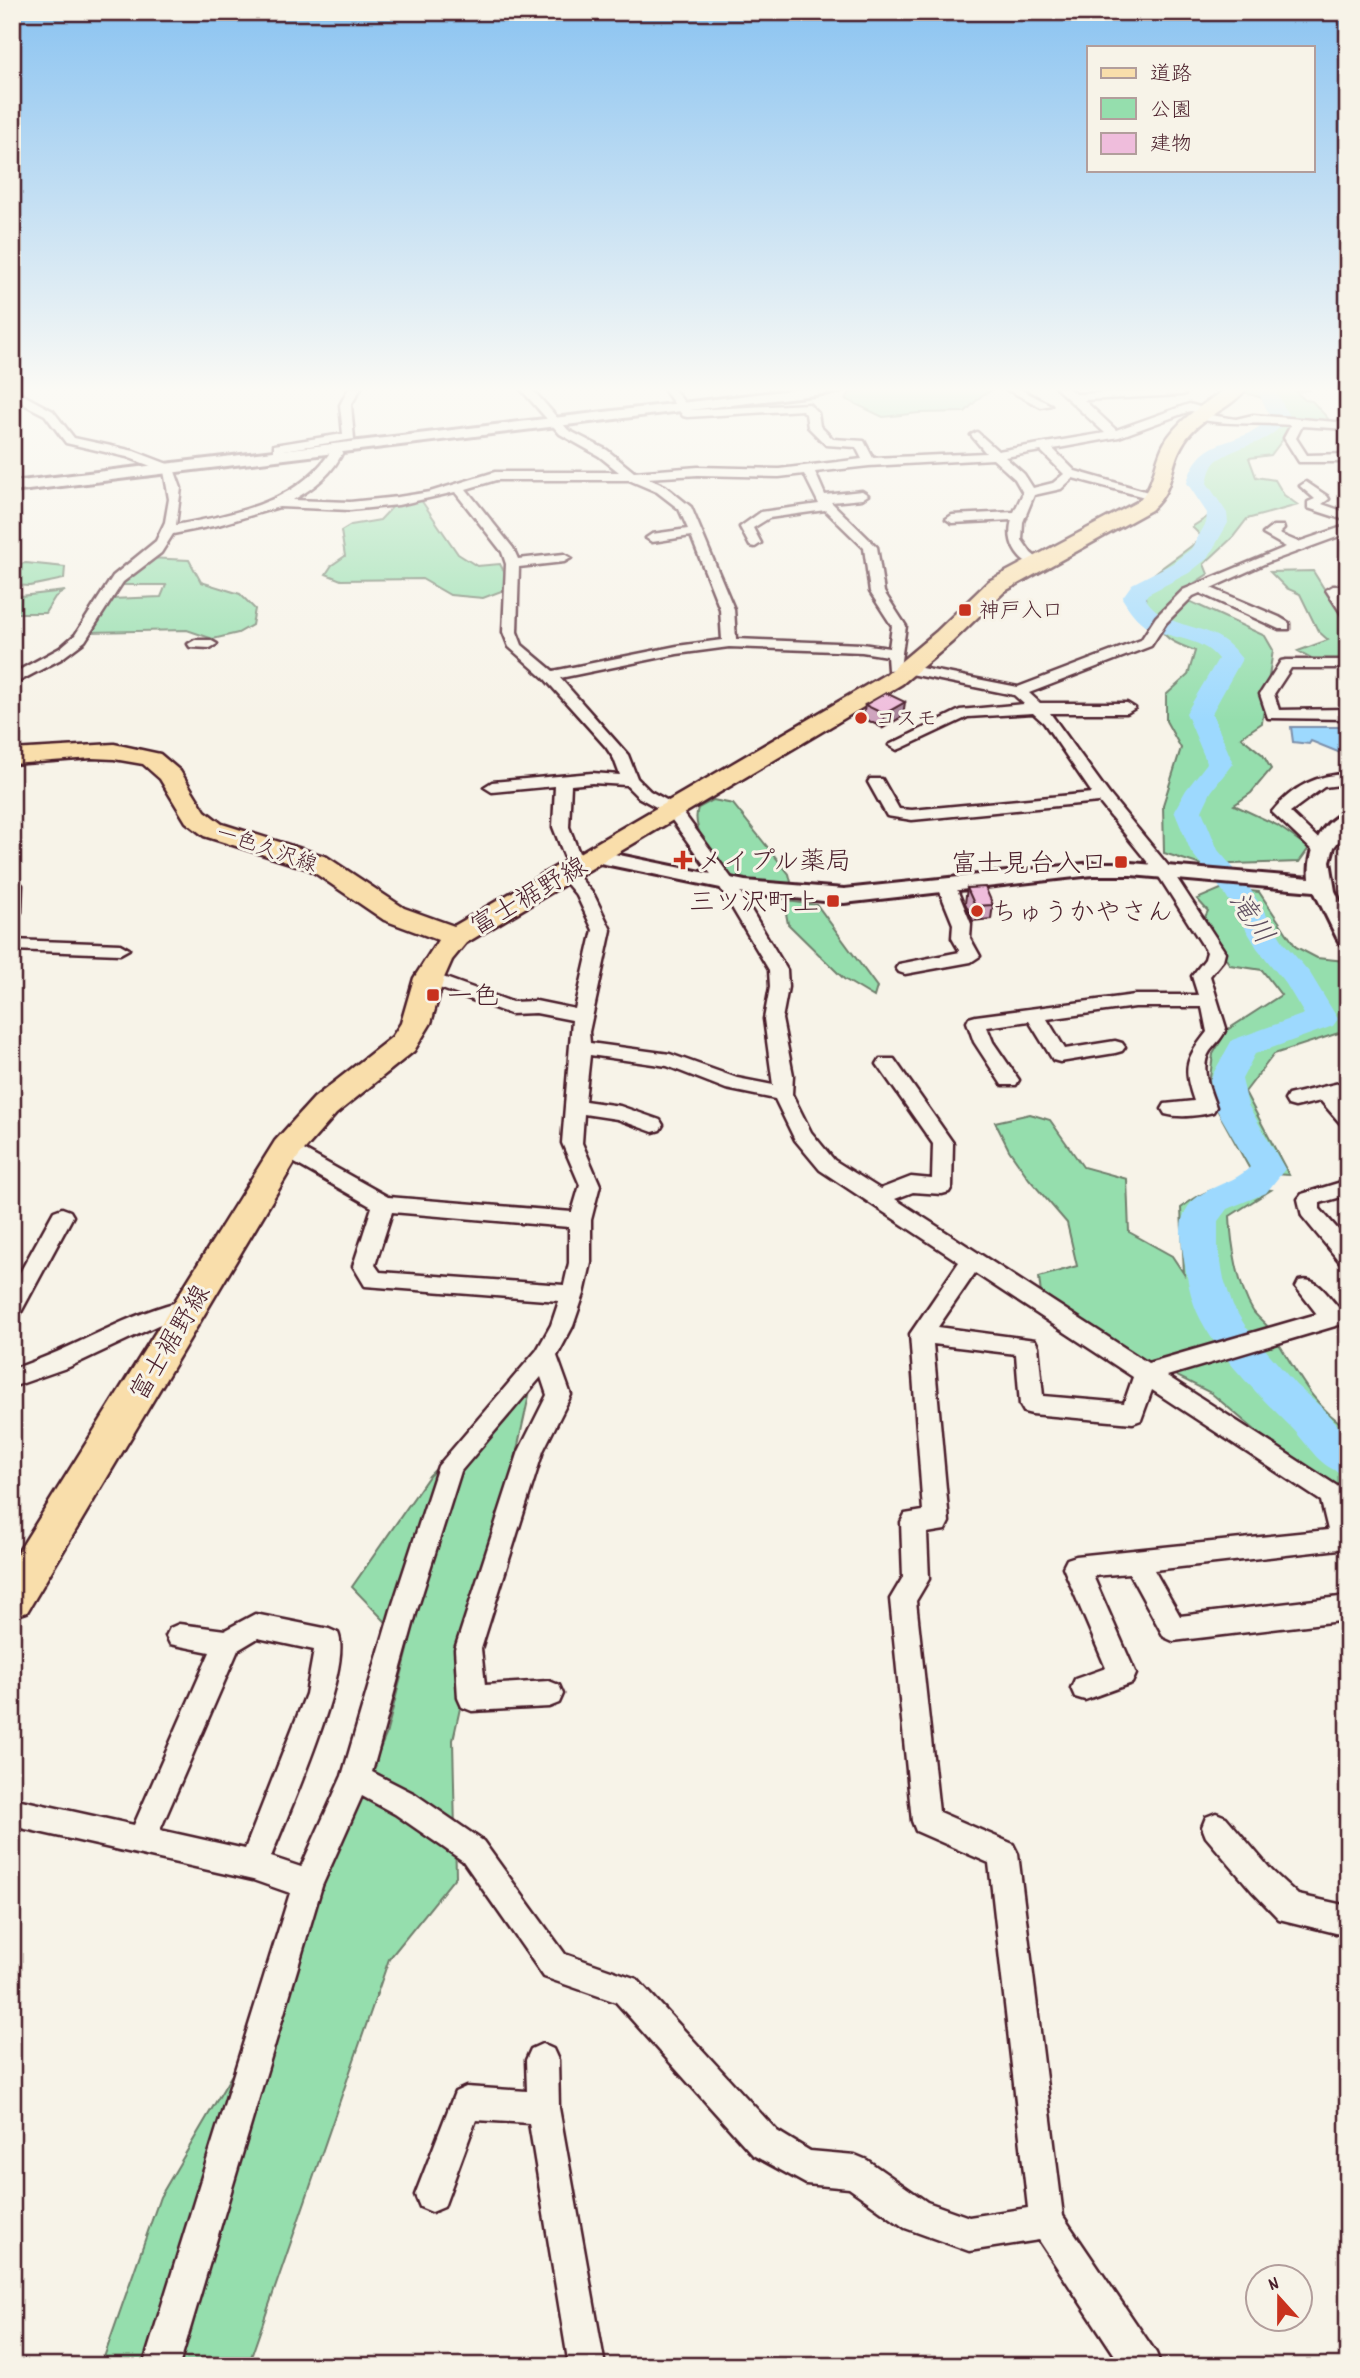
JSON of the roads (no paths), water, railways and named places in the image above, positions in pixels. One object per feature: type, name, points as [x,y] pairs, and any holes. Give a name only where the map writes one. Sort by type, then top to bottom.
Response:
[{"type":"main road","name":"富士裾野線","points":[[12,1599],[286,1149],[325,1107],[403,1044],[416,1023],[429,978],[439,958],[456,937],[673,810],[944,638],[986,594],[1152,499]]},
{"type":"main road","name":"一色久沢線","points":[[12,757],[115,751],[148,757],[164,768],[190,812],[199,822],[213,830],[318,863],[394,914],[456,937]]},
{"type":"street","points":[[13,679],[81,637],[119,578],[156,549],[167,531],[175,499]]},
{"type":"street","points":[[167,531],[214,522],[285,499]]},
{"type":"street","points":[[278,503],[350,506],[407,499]]},
{"type":"street","points":[[467,499],[508,551],[513,564],[510,632],[516,647],[551,676],[622,758],[630,780],[644,794],[673,810],[726,883],[778,970],[779,987],[773,1018],[783,1074],[782,1094],[802,1135],[827,1165],[1340,1502],[1345,1544],[1076,1567],[1122,1674],[1085,1688]]},
{"type":"street","points":[[676,499],[685,507],[727,609],[729,643]]},
{"type":"street","points":[[822,499],[870,547],[880,599],[899,626],[898,667]]},
{"type":"street","points":[[755,542],[746,527],[765,515],[840,499]]},
{"type":"street","points":[[1027,499],[1017,516],[1015,531],[1024,556],[1037,564]]},
{"type":"street","points":[[1323,499],[1312,505],[1348,517]]},
{"type":"street","points":[[951,519],[1017,516]]},
{"type":"street","points":[[1278,529],[1269,534],[1298,547]]},
{"type":"street","points":[[1019,692],[1146,643],[1180,599],[1200,587],[1348,529]]},
{"type":"street","points":[[652,538],[694,532]]},
{"type":"street","points":[[495,537],[513,536]]},
{"type":"street","points":[[513,564],[564,558]]},
{"type":"street","points":[[1200,587],[1230,602],[1262,612],[1284,626]]},
{"type":"street","points":[[1348,590],[1333,590],[1348,613]]},
{"type":"street","points":[[551,676],[677,650],[729,643],[862,648],[898,667],[1019,692],[1038,708],[1082,764],[1103,797],[1167,872],[1216,952],[1214,960],[1202,975],[1207,1001],[1218,1024],[1214,1038],[1200,1051],[1196,1073],[1206,1107],[1172,1109]]},
{"type":"street","points":[[1348,664],[1286,664],[1267,694],[1273,715],[1348,714]]},
{"type":"street","points":[[897,745],[965,713],[1038,708],[1127,708]]},
{"type":"street","points":[[492,787],[592,778],[630,780]]},
{"type":"street","points":[[1322,850],[1280,812],[1305,790],[1329,778],[1348,779]]},
{"type":"street","points":[[161,2366],[308,1884],[356,1778],[404,1610],[450,1466],[545,1356],[562,1326],[573,1294],[580,1263],[580,1220],[590,1185],[572,1143],[581,1048],[579,1032],[602,930],[585,895],[579,865],[561,827],[563,780]]},
{"type":"street","points":[[876,782],[893,813],[912,816],[1103,797]]},
{"type":"street","points":[[1345,929],[1320,885],[1318,866],[1322,850],[1331,834],[1348,818]]},
{"type":"street","points":[[579,865],[803,894],[844,896],[947,887],[1093,869],[1167,872],[1320,885]]},
{"type":"street","points":[[12,912],[13,885]]},
{"type":"street","points":[[905,968],[971,956],[961,938],[962,924],[947,887]]},
{"type":"street","points":[[12,945],[120,949]]},
{"type":"street","points":[[429,978],[510,1008],[536,1007],[584,1017]]},
{"type":"street","points":[[1009,1080],[984,1042],[976,1022],[1135,1001],[1207,1001]]},
{"type":"street","points":[[1034,1013],[1059,1055],[1115,1047]]},
{"type":"street","points":[[581,1048],[670,1060],[733,1084],[782,1094]]},
{"type":"street","points":[[879,1198],[911,1184],[942,1187],[943,1143],[887,1064]]},
{"type":"street","points":[[1295,1100],[1348,1087]]},
{"type":"street","points":[[1325,1092],[1348,1119]]},
{"type":"street","points":[[574,1106],[620,1113],[653,1125]]},
{"type":"street","points":[[286,1149],[384,1204],[580,1220]]},
{"type":"street","points":[[1348,1187],[1309,1199],[1310,1211],[1348,1256]]},
{"type":"street","points":[[384,1204],[364,1266],[373,1280],[573,1294]]},
{"type":"street","points":[[12,1308],[62,1216]]},
{"type":"street","points":[[972,1261],[921,1334],[936,1522],[914,1522],[916,1579],[903,1599],[926,1822],[1003,1854],[1047,2222],[1143,2366]]},
{"type":"street","points":[[1307,1287],[1341,1315]]},
{"type":"street","points":[[12,1378],[46,1368],[160,1312],[190,1307]]},
{"type":"street","points":[[1146,1373],[1341,1315]]},
{"type":"street","points":[[921,1334],[1027,1346],[1032,1405],[1133,1413],[1146,1373]]},
{"type":"street","points":[[545,1356],[559,1395],[531,1451],[468,1649],[472,1698],[549,1694]]},
{"type":"street","points":[[1136,1561],[1173,1629],[1348,1608]]},
{"type":"street","points":[[142,1839],[228,1642],[255,1626],[329,1641],[320,1694],[253,1866]]},
{"type":"street","points":[[179,1636],[228,1642]]},
{"type":"street","points":[[356,1778],[405,1804],[473,1851],[555,1966],[626,1990],[765,2143],[806,2167],[855,2172],[917,2217],[969,2234],[1047,2222]]},
{"type":"street","points":[[12,1812],[253,1866],[308,1884]]},
{"type":"street","points":[[1216,1827],[1262,1881],[1290,1908],[1348,1921]]},
{"type":"street","points":[[542,2060],[543,2108],[587,2366]]},
{"type":"street","points":[[432,2195],[466,2103],[543,2108]]},
{"type":"water","points":[[1291,727],[1348,727],[1348,756],[1311,741],[1309,744],[1293,742]]},
{"type":"waterway","name":"滝川","points":[[1208,499],[1217,513],[1217,523],[1200,553],[1181,568],[1140,589],[1133,598],[1143,613],[1155,622],[1209,640],[1221,647],[1230,659],[1199,713],[1220,763],[1199,790],[1188,811],[1205,852],[1237,890],[1272,948],[1299,980],[1322,1019],[1243,1047],[1226,1079],[1231,1105],[1268,1169],[1254,1184],[1215,1200],[1200,1218],[1200,1246],[1215,1310],[1233,1337],[1282,1396],[1306,1417],[1337,1453],[1348,1459]]},
{"type":"place","name":"神戸入口","points":[[965,610]]},
{"type":"place","name":"コスモ","points":[[861,718]]},
{"type":"place","name":"メイプル薬局","points":[[683,860]]},
{"type":"place","name":"富士見台入口","points":[[1121,862]]},
{"type":"place","name":"三ツ沢町上","points":[[833,901]]},
{"type":"place","name":"ちゅうかやさん","points":[[977,911]]},
{"type":"place","name":"一色","points":[[433,995]]}]
